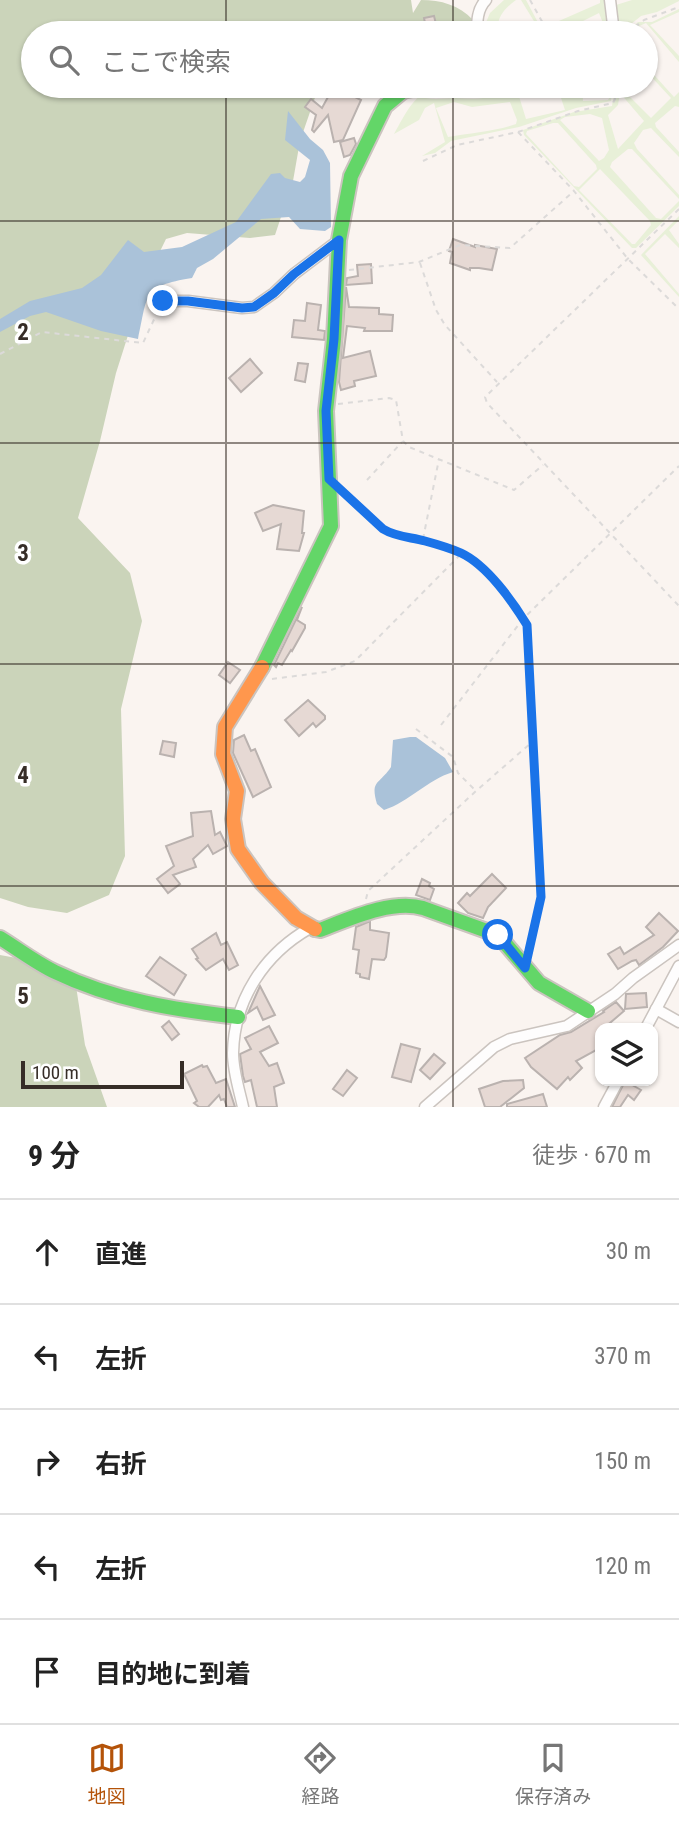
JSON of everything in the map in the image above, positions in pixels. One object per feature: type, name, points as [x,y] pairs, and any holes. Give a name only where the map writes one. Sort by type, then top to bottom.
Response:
[{"type":"street","points":[[477,21],[482,4],[486,0]]},
{"type":"street","points":[[610,0],[613,21]]},
{"type":"street","points":[[394,98],[385,106],[351,176],[339,240],[327,405],[331,526],[254,681],[225,727],[223,754],[237,790],[233,819],[238,849],[262,883],[296,918],[310,928],[320,930],[367,912],[412,905],[423,908],[498,935],[539,984],[588,1011]]},
{"type":"street","points":[[163,301],[254,307],[339,240]]},
{"type":"street","points":[[243,1107],[233,1055],[235,1030],[243,1001],[263,967],[297,936],[310,928]]},
{"type":"street","points":[[0,938],[53,971],[86,985],[149,1004],[239,1017]]},
{"type":"street","points":[[425,1107],[494,1047],[510,1038],[567,1026],[615,995],[633,978],[679,945]]},
{"type":"street","points":[[649,1023],[679,966]]},
{"type":"street","points":[[656,1009],[679,1022]]},
{"type":"street","points":[[604,1107],[615,1086]]},
{"type":"path","points":[[530,0],[542,21]]},
{"type":"path","points":[[643,21],[679,8]]},
{"type":"path","points":[[423,161],[457,145],[517,132],[578,111],[613,103],[615,98]]},
{"type":"path","points":[[517,132],[574,191],[628,258],[679,309]]},
{"type":"path","points":[[337,272],[419,262],[460,244],[510,248],[574,191]]},
{"type":"path","points":[[679,209],[485,397],[487,403],[543,464],[679,607]]},
{"type":"path","points":[[419,262],[436,310],[445,326],[499,384]]},
{"type":"path","points":[[0,354],[42,332],[143,343],[163,301]]},
{"type":"path","points":[[327,405],[388,398],[396,400],[403,441],[409,447],[514,490],[543,464]]},
{"type":"path","points":[[367,480],[403,441]]},
{"type":"path","points":[[422,540],[439,459]]},
{"type":"path","points":[[440,724],[523,619],[679,466]]},
{"type":"path","points":[[329,479],[392,535],[422,540],[462,553],[479,565],[515,605],[527,625],[541,897],[525,968]]},
{"type":"path","points":[[254,681],[326,672],[355,661],[462,553]]},
{"type":"path","points":[[416,729],[453,757],[458,773],[476,791]]},
{"type":"path","points":[[367,912],[368,891],[532,743]]},
{"type":"green space","points":[[0,0],[411,0],[413,13],[421,0],[443,2],[456,7],[473,21],[21,21],[21,98],[315,98],[300,141],[293,181],[275,235],[250,238],[187,233],[166,239],[145,282],[116,373],[78,518],[130,573],[142,621],[121,709],[125,856],[109,895],[67,913],[28,907],[0,898]]},
{"type":"green space","points":[[504,0],[516,0],[499,21],[487,21],[490,13]]},
{"type":"green space","points":[[521,0],[526,0],[537,21],[534,21]]},
{"type":"green space","points":[[600,0],[606,0],[610,21],[602,21],[599,13],[583,21],[559,21],[600,3]]},
{"type":"green space","points":[[632,0],[679,0],[635,21],[618,21],[616,5]]},
{"type":"green space","points":[[679,9],[679,12],[654,21]]},
{"type":"green space","points":[[658,34],[679,56],[679,62],[658,37]]},
{"type":"green space","points":[[658,79],[674,97],[679,92],[679,107],[675,106],[655,123],[679,152],[679,157],[651,128],[643,130],[634,143],[679,195],[679,199],[632,149],[628,149],[612,162],[610,167],[656,218],[661,219],[679,201],[679,206],[636,248],[632,248],[524,135],[523,130],[574,112],[612,106],[613,98],[619,98],[618,105],[608,115],[618,149],[644,121],[624,98],[631,98],[651,118],[671,98],[658,84]],"holes":[[[590,114],[602,118],[609,150],[599,161],[560,120]],[[558,123],[596,165],[597,169],[579,187],[574,186],[526,134],[527,131]],[[600,169],[650,221],[651,225],[635,244],[579,190]]]},
{"type":"green space","points":[[520,98],[526,119],[565,110],[561,98],[583,98],[583,101],[611,98],[611,101],[576,108],[519,127],[451,141],[435,153],[422,156],[445,142],[434,103],[425,108],[419,120],[394,134],[417,99]],"holes":[[[454,102],[472,107],[510,102],[516,124],[448,137],[436,108]]]},
{"type":"green space","points":[[679,216],[679,220],[669,230],[679,248],[665,234],[645,254],[679,297],[641,255]]},
{"type":"green space","points":[[0,955],[44,963],[74,973],[85,1045],[107,1107],[0,1107]]},
{"type":"water","points":[[288,111],[310,139],[323,150],[330,163],[331,227],[325,231],[300,229],[289,217],[261,219],[213,259],[197,268],[192,278],[155,289],[146,303],[138,339],[101,331],[46,312],[30,316],[0,332],[0,319],[30,301],[82,288],[101,275],[128,240],[144,252],[182,247],[236,222],[271,174],[280,173],[285,178],[300,182],[305,177],[310,160],[285,140]]},
{"type":"water","points":[[416,737],[445,758],[453,772],[384,810],[377,804],[375,786],[391,767],[393,740]]},
{"type":"building","points":[[434,16],[435,21],[425,21],[424,18]]},
{"type":"building","points":[[327,98],[361,100],[343,140],[334,142],[328,115],[314,132],[312,130],[316,115],[305,107],[311,99],[322,108]]},
{"type":"building","points":[[354,138],[356,144],[350,155],[344,157],[340,142]]},
{"type":"building","points":[[453,239],[475,247],[497,249],[492,270],[470,270],[450,263],[452,252],[449,251]]},
{"type":"building","points":[[371,264],[372,283],[346,285],[347,278],[358,276],[357,265]]},
{"type":"building","points":[[346,287],[349,307],[379,308],[379,314],[393,315],[392,331],[364,331],[365,328],[347,326],[343,358],[370,351],[376,376],[354,381],[355,386],[341,390],[339,382]]},
{"type":"building","points":[[307,303],[321,305],[318,330],[325,331],[324,340],[292,337],[294,320],[305,321]]},
{"type":"building","points":[[250,359],[262,373],[241,392],[229,378]]},
{"type":"building","points":[[298,363],[308,364],[305,382],[295,380]]},
{"type":"building","points":[[273,505],[304,511],[304,533],[299,551],[277,549],[281,524],[263,531],[255,513]]},
{"type":"building","points":[[302,607],[297,620],[305,625],[305,628],[282,665],[278,663],[276,667],[274,665]]},
{"type":"building","points":[[228,662],[240,670],[230,683],[219,675]]},
{"type":"building","points":[[308,700],[325,719],[316,727],[313,723],[299,736],[285,720]]},
{"type":"building","points":[[244,735],[251,751],[255,749],[271,787],[253,797],[233,753],[234,740]]},
{"type":"building","points":[[163,741],[176,743],[174,757],[160,754]]},
{"type":"building","points":[[211,811],[215,835],[220,832],[227,846],[213,854],[208,845],[193,859],[196,867],[173,875],[180,884],[168,893],[157,879],[174,866],[166,846],[193,836],[191,813]]},
{"type":"building","points":[[492,874],[506,888],[488,907],[483,918],[468,913],[458,903],[467,893],[470,896]]},
{"type":"building","points":[[422,879],[434,889],[430,900],[416,895]]},
{"type":"building","points":[[659,913],[678,931],[663,947],[639,965],[636,960],[618,969],[608,954],[620,947],[624,954],[654,935],[646,927]]},
{"type":"building","points":[[368,922],[370,930],[389,933],[386,957],[384,960],[372,959],[369,979],[356,973],[359,950],[353,949],[356,927]]},
{"type":"building","points":[[216,933],[221,945],[227,942],[238,965],[229,970],[223,959],[206,970],[196,959],[198,958],[192,949]]},
{"type":"building","points":[[160,957],[186,975],[174,995],[146,976]]},
{"type":"building","points":[[260,986],[275,1015],[263,1020],[257,1007],[248,1013]]},
{"type":"building","points":[[646,993],[647,1007],[625,1009],[626,994]]},
{"type":"building","points":[[616,1002],[624,1011],[610,1023],[595,1023],[595,1051],[576,1061],[582,1068],[570,1080],[568,1077],[557,1089],[531,1067],[525,1058]]},
{"type":"building","points":[[169,1021],[179,1034],[172,1040],[162,1027]]},
{"type":"building","points":[[269,1026],[278,1043],[260,1052],[269,1066],[277,1063],[284,1083],[274,1087],[277,1107],[257,1107],[251,1080],[245,1082],[243,1076],[240,1054],[251,1049],[245,1038]]},
{"type":"building","points":[[401,1044],[420,1049],[411,1082],[392,1077]]},
{"type":"building","points":[[434,1054],[445,1063],[430,1079],[420,1070]]},
{"type":"building","points":[[202,1065],[207,1066],[216,1083],[226,1079],[235,1107],[227,1107],[219,1095],[208,1107],[199,1107],[194,1103],[197,1101],[184,1074]]},
{"type":"building","points":[[347,1070],[357,1078],[343,1096],[333,1089]]},
{"type":"building","points":[[523,1080],[524,1088],[500,1107],[485,1107],[479,1089],[503,1081]]},
{"type":"building","points":[[622,1086],[634,1086],[641,1090],[634,1100],[628,1095],[620,1107],[612,1107]]},
{"type":"building","points":[[543,1094],[547,1107],[507,1107],[507,1104]]},
{"type":"traffic: fast","points":[[262,667],[331,526],[326,411],[334,339],[339,240],[351,176],[385,106],[395,98]]},
{"type":"traffic: fast","points":[[315,929],[320,930],[384,908],[423,908],[498,935],[539,983],[588,1011]]},
{"type":"traffic: fast","points":[[0,938],[48,968],[99,990],[168,1007],[238,1017]]},
{"type":"traffic: slow","points":[[262,667],[225,727],[223,754],[237,791],[233,819],[238,849],[262,883],[296,918],[315,929]]},
{"type":"route","points":[[163,301],[254,307],[339,240],[334,339],[326,411],[329,479],[392,535],[422,540],[462,553],[479,565],[515,605],[527,625],[541,897],[525,968],[498,935]]}]
